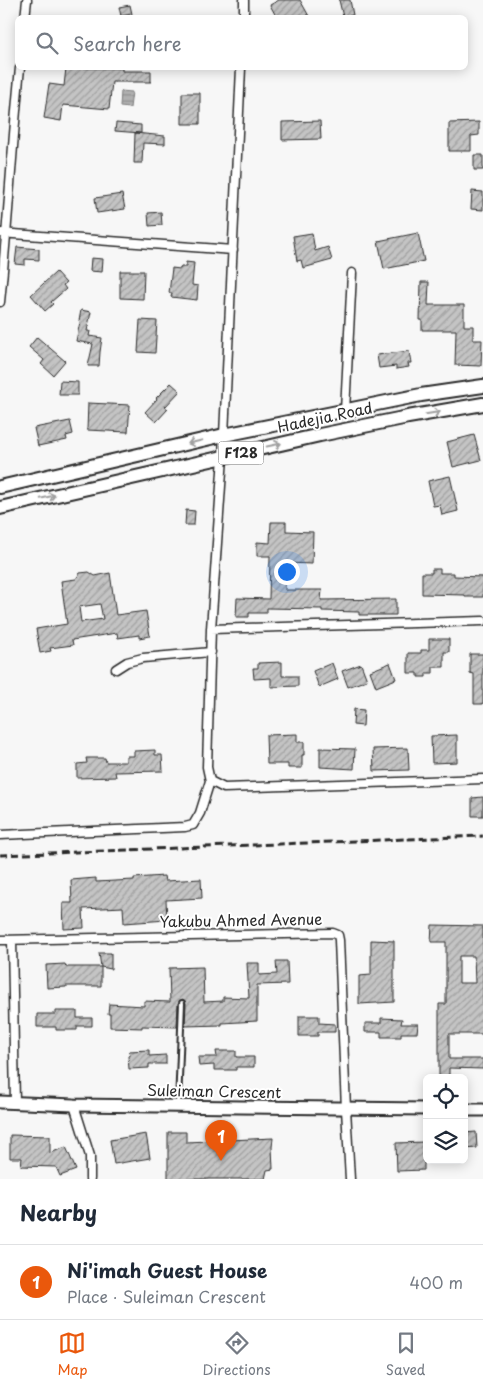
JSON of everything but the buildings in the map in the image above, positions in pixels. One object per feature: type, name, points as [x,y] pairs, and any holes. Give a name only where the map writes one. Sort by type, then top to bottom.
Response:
[{"type":"main road","name":"Hadejia Road","points":[[0,487],[224,435],[421,395],[483,386]]},
{"type":"main road","name":"Hadejia Road","points":[[0,508],[408,417],[483,404]]},
{"type":"street","points":[[25,15],[26,0]]},
{"type":"street","points":[[244,0],[244,15]]},
{"type":"street","points":[[0,302],[4,233],[20,70]]},
{"type":"street","points":[[0,835],[185,827],[193,825],[200,813],[210,781],[207,767],[211,629],[223,457],[241,70]]},
{"type":"street","points":[[4,233],[233,250]]},
{"type":"street","points":[[346,411],[352,273]]},
{"type":"street","points":[[211,629],[483,621]]},
{"type":"street","points":[[116,670],[127,662],[143,658],[211,652]]},
{"type":"street","points":[[210,781],[224,788],[483,780]]},
{"type":"street","name":"Yakubu Ahmed Avenue","points":[[0,940],[333,933],[338,935],[340,940],[346,1109]]},
{"type":"street","points":[[12,940],[15,1102]]},
{"type":"street","name":"Suleiman Crescent","points":[[0,1102],[74,1105],[423,1109]]},
{"type":"street","points":[[74,1105],[90,1156],[90,1179]]},
{"type":"street","points":[[346,1109],[350,1179]]},
{"type":"street","points":[[468,1110],[483,1110]]},
{"type":"lane","points":[[178,1106],[182,1003]]},
{"type":"shaded area","points":[[121,91],[132,92],[130,108],[120,107]]},
{"type":"railway","points":[[0,855],[483,836]]},
{"type":"place","name":"Ni'imah Guest House","points":[[221,1161]]}]
